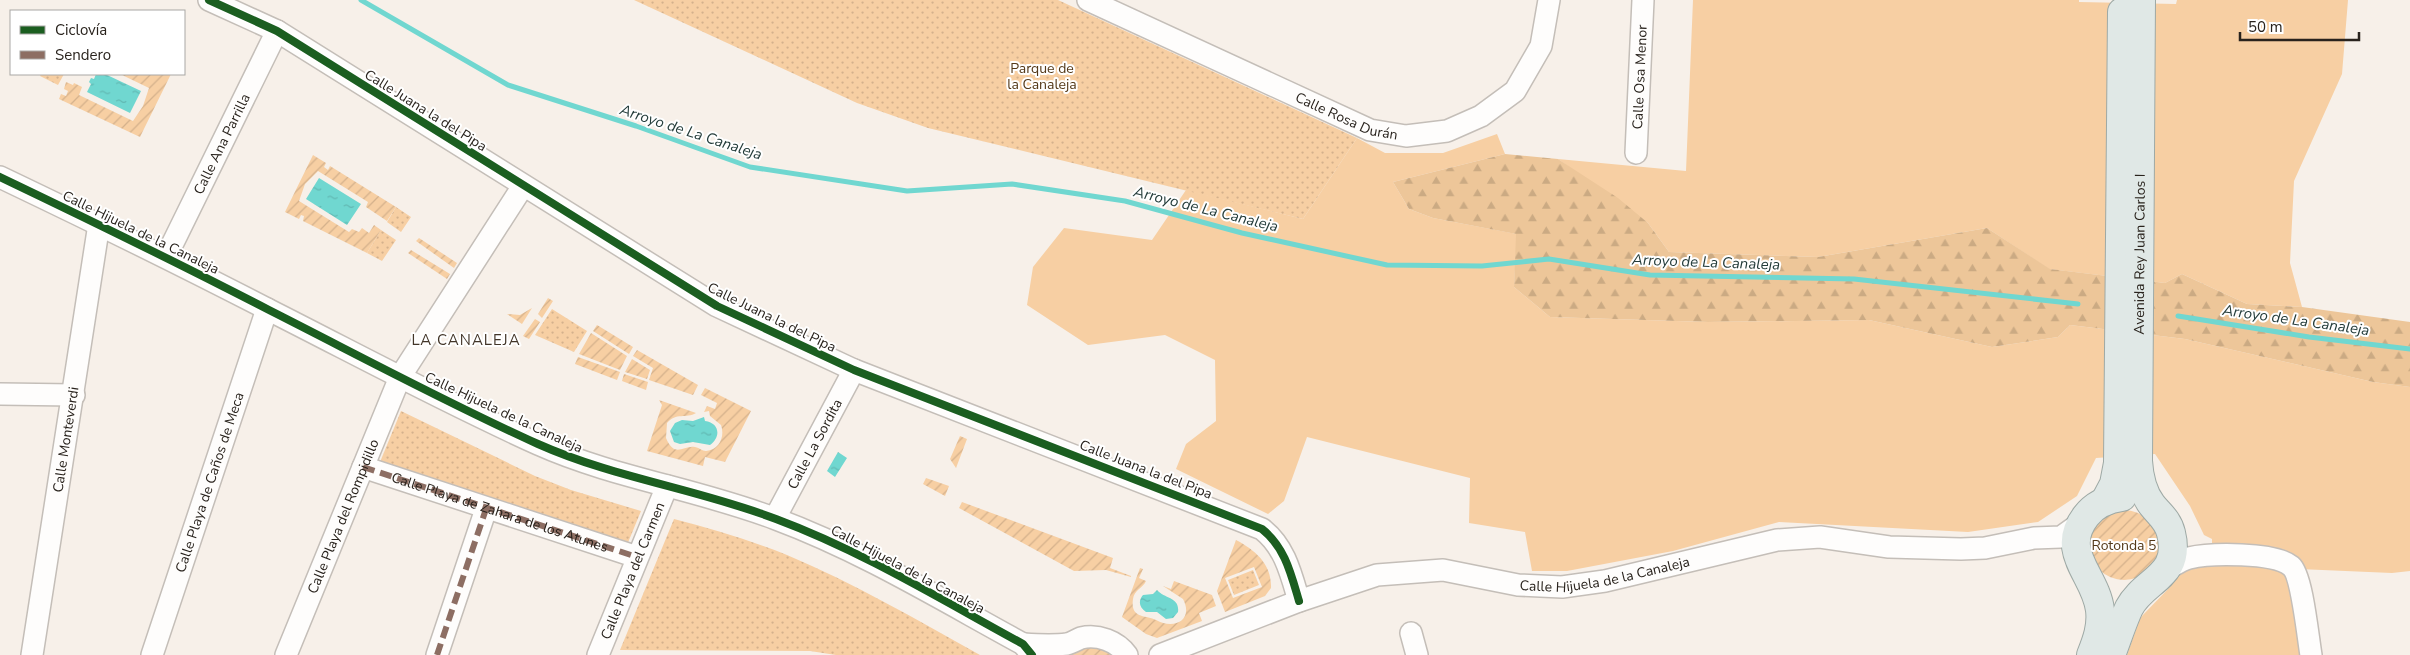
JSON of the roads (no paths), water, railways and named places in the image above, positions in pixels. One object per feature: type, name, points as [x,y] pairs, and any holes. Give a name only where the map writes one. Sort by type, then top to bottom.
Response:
[{"type":"main road","name":"Avenida Rey Juan Carlos I","points":[[2073,537],[2091,510],[2105,501],[2114,484],[2118,462],[2122,0]]},
{"type":"main road","name":"Avenida Rey Juan Carlos I","points":[[2141,0],[2138,461],[2142,486],[2152,505],[2164,517],[2171,531]]},
{"type":"main road","points":[[2105,501],[2121,497],[2137,498],[2152,505]]},
{"type":"main road","points":[[2111,655],[2130,607],[2170,563],[2173,547],[2171,531]]},
{"type":"main road","points":[[2073,537],[2081,567],[2090,580],[2098,602],[2101,623],[2091,655]]},
{"type":"main road","points":[[2090,580],[2103,589],[2118,593],[2134,593],[2157,579]]},
{"type":"street","name":"Calle Juana la del Pipa","points":[[209,0],[276,31],[717,306],[854,370],[1251,523],[1271,537],[1280,547],[1300,600]]},
{"type":"street","name":"Calle Rosa Durán","points":[[1088,0],[1370,130],[1406,136],[1446,131],[1464,124],[1481,116],[1515,91],[1541,46],[1549,0]]},
{"type":"street","name":"Calle Osa Menor","points":[[1636,153],[1643,0]]},
{"type":"street","name":"Calle Ana Parrilla","points":[[166,257],[276,31]]},
{"type":"street","name":"Calle Hijuela de la Canaleja","points":[[0,177],[166,257],[400,377],[538,444],[598,467],[775,518],[868,560],[1028,650],[1046,646],[1062,649],[1082,638],[1097,637],[1111,641],[1125,652],[1161,654],[1300,600],[1377,575],[1443,570],[1518,585],[1562,587],[1605,581],[1777,540],[1820,537],[1889,547],[1961,549],[1984,548],[2034,538],[2073,537]]},
{"type":"street","name":"Calle Playa del Rompidillo","points":[[286,655],[400,377],[523,186]]},
{"type":"street","name":"Calle Monteverdi","points":[[32,655],[74,395],[99,224]]},
{"type":"street","name":"Calle Playa de Caños de Meca","points":[[152,655],[268,309]]},
{"type":"street","name":"Calle La Sordita","points":[[775,518],[854,370]]},
{"type":"street","points":[[0,394],[74,395]]},
{"type":"street","name":"Calle Playa de Zahara de los Atunes","points":[[363,467],[486,509],[638,557]]},
{"type":"street","name":"Calle Playa del Carmen","points":[[598,655],[666,486]]},
{"type":"street","points":[[437,655],[486,509]]},
{"type":"street","points":[[2171,531],[2188,546],[2209,554]]},
{"type":"street","points":[[2157,579],[2187,558],[2209,554],[2250,555],[2278,560],[2291,566],[2300,584],[2311,655]]},
{"type":"street","points":[[1411,633],[1417,655]]},
{"type":"water","points":[[96,75],[107,75],[141,91],[130,113],[87,92],[91,84],[89,82],[91,78],[94,79]]},
{"type":"water","points":[[319,178],[361,204],[347,225],[306,199]]},
{"type":"water","points":[[704,417],[705,421],[714,424],[716,427],[717,434],[714,442],[710,445],[693,442],[680,444],[674,442],[670,431],[675,423],[682,420],[693,421]]},
{"type":"water","points":[[838,452],[847,458],[835,477],[827,471]]},
{"type":"water","points":[[1157,590],[1177,604],[1178,612],[1173,618],[1166,619],[1157,612],[1146,612],[1141,606],[1140,599],[1143,595],[1153,594]]},
{"type":"waterway","name":"Arroyo de La Canaleja","points":[[361,0],[508,85],[636,126],[750,167],[907,191],[1012,184],[1125,201],[1242,233],[1387,265],[1482,266],[1549,259],[1650,275],[1854,279],[2078,304]]},
{"type":"waterway","name":"Arroyo de La Canaleja","points":[[2178,316],[2309,337],[2410,349]]},
{"type":"district","name":"LA CANALEJA","points":[[466,340]]},
{"type":"park label","name":"Parque de la Canaleja","points":[[1042,76]]},
{"type":"park label","name":"Rotonda 5","points":[[2124,545]]}]
